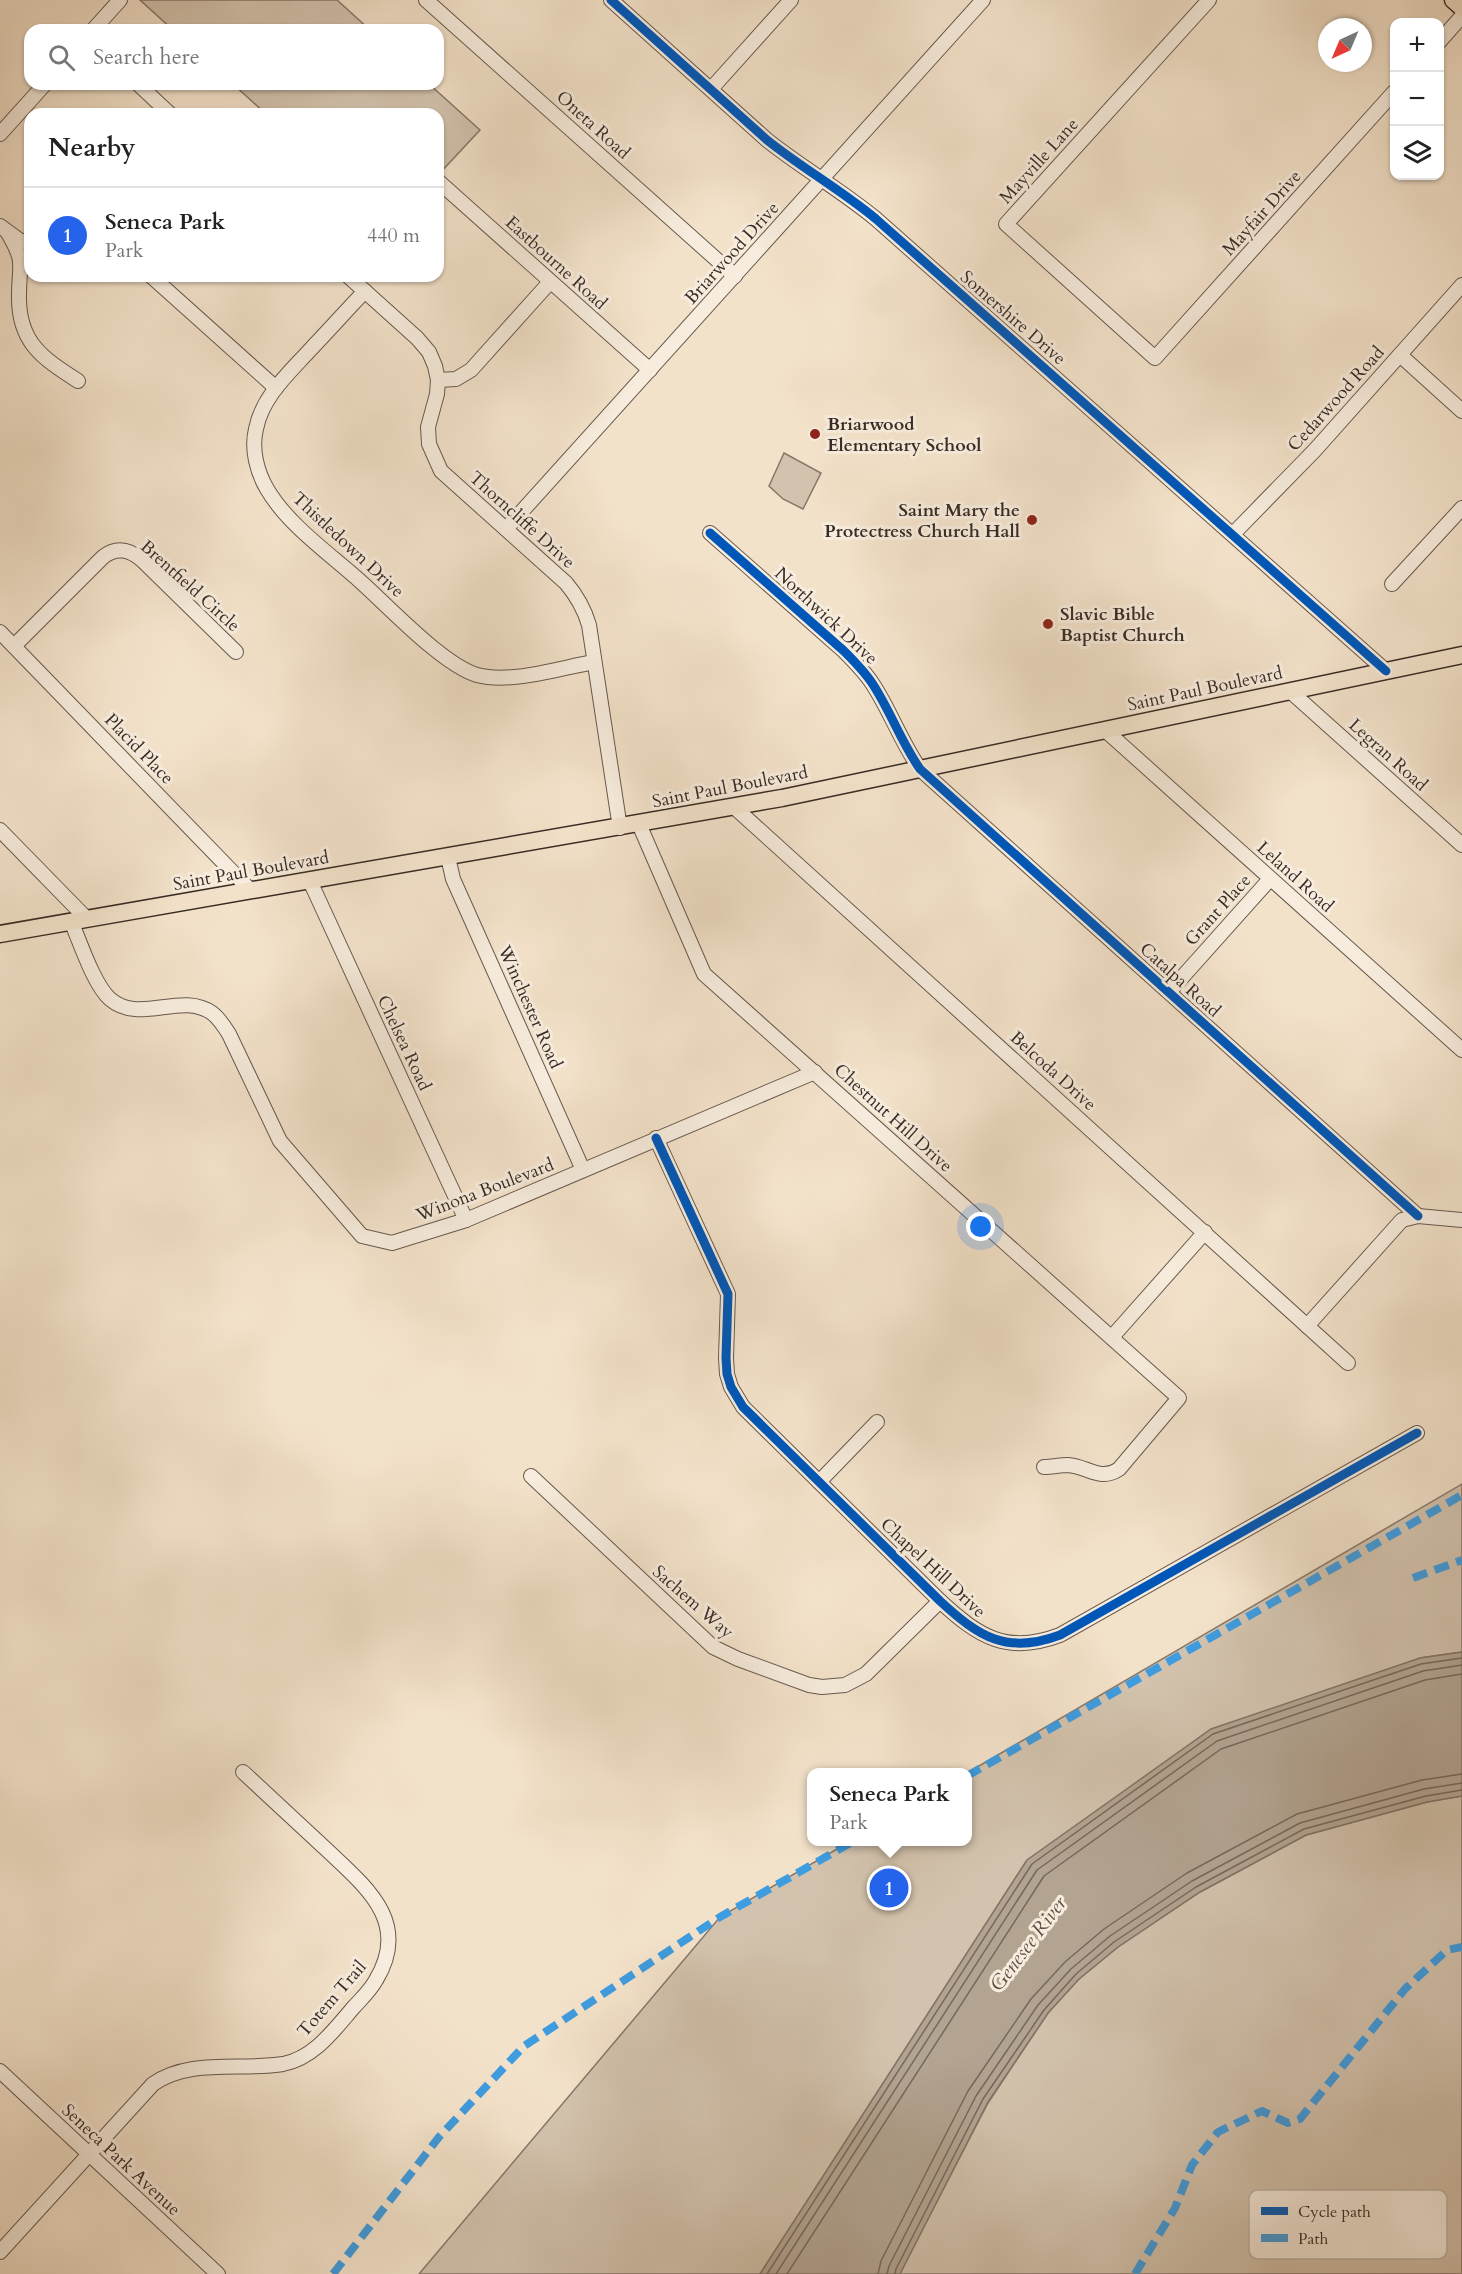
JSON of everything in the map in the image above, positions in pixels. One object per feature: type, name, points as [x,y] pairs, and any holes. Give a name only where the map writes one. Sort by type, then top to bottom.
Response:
[{"type":"main road","points":[[1453,0],[1462,8]]},
{"type":"main road","name":"Saint Paul Boulevard","points":[[0,934],[620,828],[920,769],[1462,655]]},
{"type":"street","points":[[98,24],[120,0]]},
{"type":"street","name":"Oneta Road","points":[[426,0],[735,276]]},
{"type":"street","name":"Somershire Drive","points":[[611,0],[767,140],[876,219],[1386,671]]},
{"type":"street","points":[[711,89],[790,0]]},
{"type":"street","name":"Briarwood Drive","points":[[506,529],[983,0]]},
{"type":"street","name":"Mayville Lane","points":[[1155,358],[1006,224],[1209,0]]},
{"type":"street","points":[[1444,36],[1462,16]]},
{"type":"street","points":[[0,134],[40,90]]},
{"type":"street","points":[[144,90],[164,108]]},
{"type":"street","name":"Mayfair Drive","points":[[1155,358],[1390,98]]},
{"type":"street","name":"Eastbourne Road","points":[[444,186],[650,370]]},
{"type":"street","points":[[4,230],[24,240]]},
{"type":"street","points":[[4,230],[21,260],[19,311],[25,334],[41,356],[78,381]]},
{"type":"street","points":[[158,282],[276,388]]},
{"type":"street","name":"Thorncliffe Drive","points":[[355,282],[417,338],[429,352],[438,380],[437,394],[428,427],[429,444],[433,458],[447,478],[566,583],[584,609],[589,625],[620,828]]},
{"type":"street","points":[[438,380],[456,379],[471,369],[550,282]]},
{"type":"street","name":"Cedarwood Road","points":[[1233,534],[1308,459],[1462,285]]},
{"type":"street","name":"Thistledown Drive","points":[[365,291],[276,388],[259,417],[254,442],[257,465],[268,491],[291,519],[435,649],[463,669],[477,675],[495,677],[525,675],[594,662]]},
{"type":"street","points":[[1400,355],[1462,411]]},
{"type":"street","points":[[1392,584],[1462,508]]},
{"type":"street","name":"Northwick Drive","points":[[710,533],[859,666],[880,695],[909,754],[920,769]]},
{"type":"street","name":"Brentfield Circle","points":[[15,646],[103,556],[108,552],[122,550],[129,551],[142,561],[236,652]]},
{"type":"street","name":"Placid Place","points":[[0,632],[251,891]]},
{"type":"street","name":"Legran Road","points":[[1290,691],[1462,845]]},
{"type":"street","name":"Leland Road","points":[[1105,730],[1462,1050]]},
{"type":"street","name":"Catalpa Road","points":[[920,769],[1418,1216]]},
{"type":"street","name":"Belcoda Drive","points":[[733,806],[1348,1363]]},
{"type":"street","name":"Chestnut Hill Drive","points":[[639,824],[704,974],[1179,1398],[1119,1469],[1112,1473],[1100,1475],[1070,1465],[1044,1467]]},
{"type":"street","name":"Winona Boulevard","points":[[0,830],[79,920],[98,983],[111,1000],[120,1006],[141,1010],[191,1005],[211,1012],[219,1019],[229,1034],[280,1141],[362,1236],[392,1244],[465,1221],[814,1072]]},
{"type":"street","name":"Winchester Road","points":[[448,857],[453,879],[583,1170]]},
{"type":"street","name":"Grant Place","points":[[1169,993],[1270,879]]},
{"type":"street","name":"Chelsea Road","points":[[310,881],[465,1221]]},
{"type":"street","name":"Chapel Hill Drive","points":[[656,1138],[728,1294],[726,1358],[731,1387],[743,1407],[940,1601],[963,1622],[987,1637],[1017,1644],[1045,1641],[1075,1628],[1417,1433]]},
{"type":"street","points":[[1307,1326],[1402,1220],[1418,1216],[1462,1220]]},
{"type":"street","points":[[1112,1337],[1205,1232]]},
{"type":"street","points":[[819,1482],[877,1422]]},
{"type":"street","name":"Sachem Way","points":[[531,1476],[713,1647],[738,1659],[809,1685],[834,1687],[845,1685],[866,1674],[940,1601]]},
{"type":"street","name":"Totem Trail","points":[[0,2252],[146,2090],[166,2076],[179,2072],[283,2064],[305,2055],[330,2034],[375,1983],[381,1973],[389,1937],[384,1913],[378,1902],[359,1880],[243,1772]]},
{"type":"street","name":"Seneca Park Avenue","points":[[0,2071],[218,2274]]},
{"type":"shaded area","points":[[140,0],[337,0],[363,24],[166,24]]},
{"type":"shaded area","points":[[240,90],[436,90],[480,130],[444,169],[444,108],[259,108]]},
{"type":"shaded area","points":[[784,453],[821,473],[803,509],[783,499],[769,486]]},
{"type":"shaded area","points":[[1462,1484],[1462,1652],[1420,1658],[1027,1860],[760,2274],[419,2274],[720,1917],[842,1846],[972,1846],[972,1770]]},
{"type":"shaded area","points":[[1462,1796],[1462,2274],[899,2274],[988,2103],[1048,2013],[1079,1979],[1118,1947],[1200,1892],[1306,1835],[1427,1802]]},
{"type":"water","name":"Genesee River","points":[[1462,1652],[1462,1796],[1427,1802],[1306,1835],[1200,1892],[1118,1947],[1079,1979],[1048,2013],[988,2102],[900,2274],[760,2274],[1027,1860],[1211,1729],[1420,1658]]},
{"type":"marked path","points":[[972,1773],[1462,1495]]},
{"type":"marked path","points":[[1413,1578],[1462,1560]]},
{"type":"marked path","points":[[333,2274],[439,2137],[524,2046],[720,1917],[845,1846]]},
{"type":"marked path","points":[[1135,2274],[1175,2208],[1192,2165],[1218,2132],[1262,2111],[1288,2123],[1300,2119],[1405,1989],[1447,1950],[1462,1947]]},
{"type":"cycle path","points":[[611,0],[767,140],[876,219],[1386,671]]},
{"type":"cycle path","points":[[710,533],[859,666],[878,693],[920,769],[1418,1216]]},
{"type":"cycle path","points":[[656,1138],[728,1294],[727,1374],[731,1387],[743,1407],[954,1614],[981,1633],[995,1639],[1009,1643],[1024,1643],[1060,1635],[1417,1433]]},
{"type":"place","name":"Briarwood Elementary School","points":[[815,434]]},
{"type":"place","name":"Saint Mary the Protectress Church Hall","points":[[1032,520]]},
{"type":"place","name":"Slavic Bible Baptist Church","points":[[1048,624]]},
{"type":"place","name":"Seneca Park","points":[[889,1888]]}]
